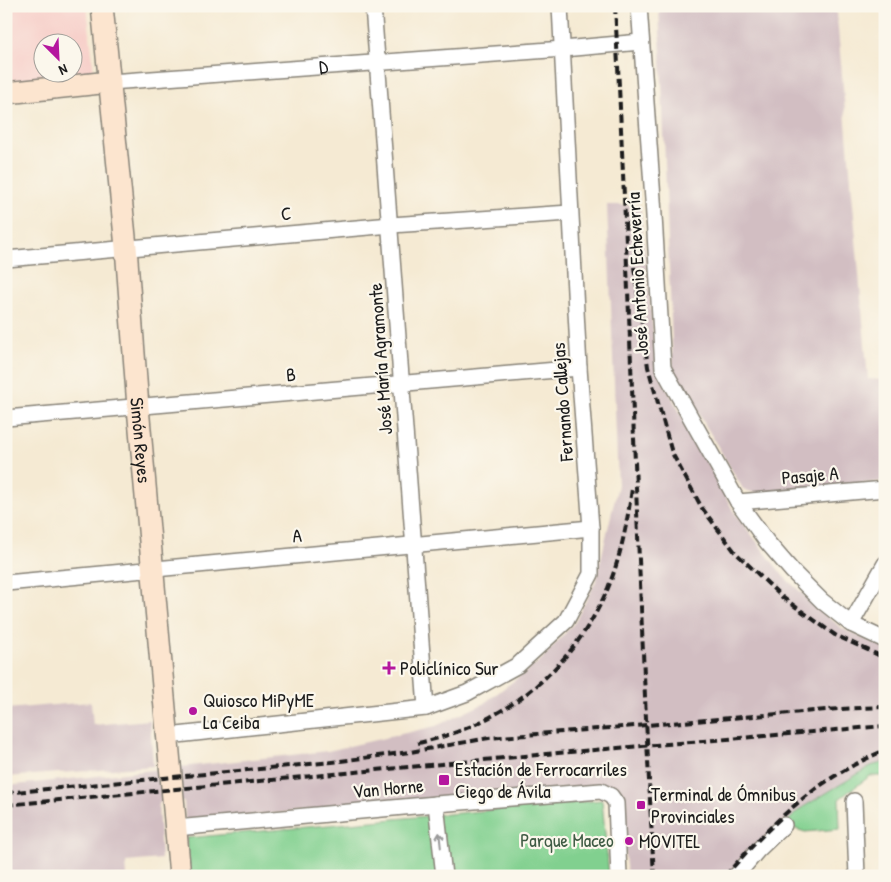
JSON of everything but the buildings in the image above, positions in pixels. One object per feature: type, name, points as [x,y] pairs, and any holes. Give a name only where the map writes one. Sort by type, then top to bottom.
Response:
[{"type":"street","name":"Simón Reyes","points":[[102,6],[126,247],[138,407],[180,876]]},
{"type":"street","name":"José María Agramonte","points":[[373,6],[426,708]]},
{"type":"street","name":"Fernando Callejas","points":[[168,736],[426,708],[467,693],[518,665],[566,621],[591,574],[591,528],[579,368],[560,6]]},
{"type":"street","name":"José Antonio Echeverría","points":[[639,6],[663,368],[738,502],[767,542],[822,601],[851,624]]},
{"type":"street","name":"D","points":[[6,93],[110,82],[641,42]]},
{"type":"street","name":"C","points":[[6,259],[391,225],[570,213]]},
{"type":"street","name":"B","points":[[6,418],[579,368]]},
{"type":"street","name":"Pasaje A","points":[[738,502],[885,489]]},
{"type":"street","name":"A","points":[[6,582],[413,546],[591,528]]},
{"type":"street","points":[[885,564],[851,624],[885,640]]},
{"type":"street","name":"Van Horne","points":[[176,828],[601,791],[611,796],[616,803],[619,876]]},
{"type":"street","points":[[854,801],[857,876]]},
{"type":"street","points":[[436,804],[444,876]]},
{"type":"street","points":[[736,876],[758,850],[784,825]]},
{"type":"shaded area","points":[[6,6],[87,6],[94,74],[82,75],[82,32],[32,32],[32,81],[6,84]]},
{"type":"shaded area","points":[[659,6],[836,6],[868,379],[885,380],[885,481],[760,495],[743,489],[673,370]]},
{"type":"shaded area","points":[[607,205],[640,205],[657,370],[734,512],[784,577],[841,628],[885,648],[885,762],[871,766],[800,809],[742,864],[733,876],[627,876],[619,794],[610,785],[185,821],[184,801],[158,803],[161,859],[126,862],[127,876],[6,876],[6,786],[328,751],[436,726],[483,704],[540,661],[575,622],[596,581],[618,485]]},
{"type":"shaded area","points":[[91,702],[93,725],[150,720],[153,766],[6,777],[6,709]]},
{"type":"green space","points":[[885,762],[885,776],[870,776],[839,799],[840,829],[805,832],[784,825],[800,809],[871,766]]},
{"type":"green space","name":"Parque Maceo","points":[[602,800],[609,876],[189,876],[186,838]]},
{"type":"railway","points":[[615,6],[654,876]]},
{"type":"railway","points":[[634,267],[648,367],[672,453],[702,508],[735,552],[782,597],[835,635],[885,658]]},
{"type":"railway","points":[[418,743],[479,723],[507,707],[532,689],[555,668],[576,644],[593,617],[613,576],[623,539],[632,489]]},
{"type":"railway","points":[[6,793],[332,762],[410,752],[489,738],[839,709],[885,707]]},
{"type":"railway","points":[[6,805],[558,753],[885,726]]},
{"type":"railway","points":[[725,876],[761,837],[799,802],[841,772],[885,750]]},
{"type":"place","name":"Policlínico Sur","points":[[389,668]]},
{"type":"place","name":"Quiosco MiPyME La Ceiba","points":[[193,711]]},
{"type":"place","name":"Estación de Ferrocarriles Ciego de Ávila","points":[[444,780]]},
{"type":"place","name":"Terminal de Ómnibus Provinciales","points":[[641,805]]},
{"type":"place","name":"MOVITEL","points":[[629,841]]}]
